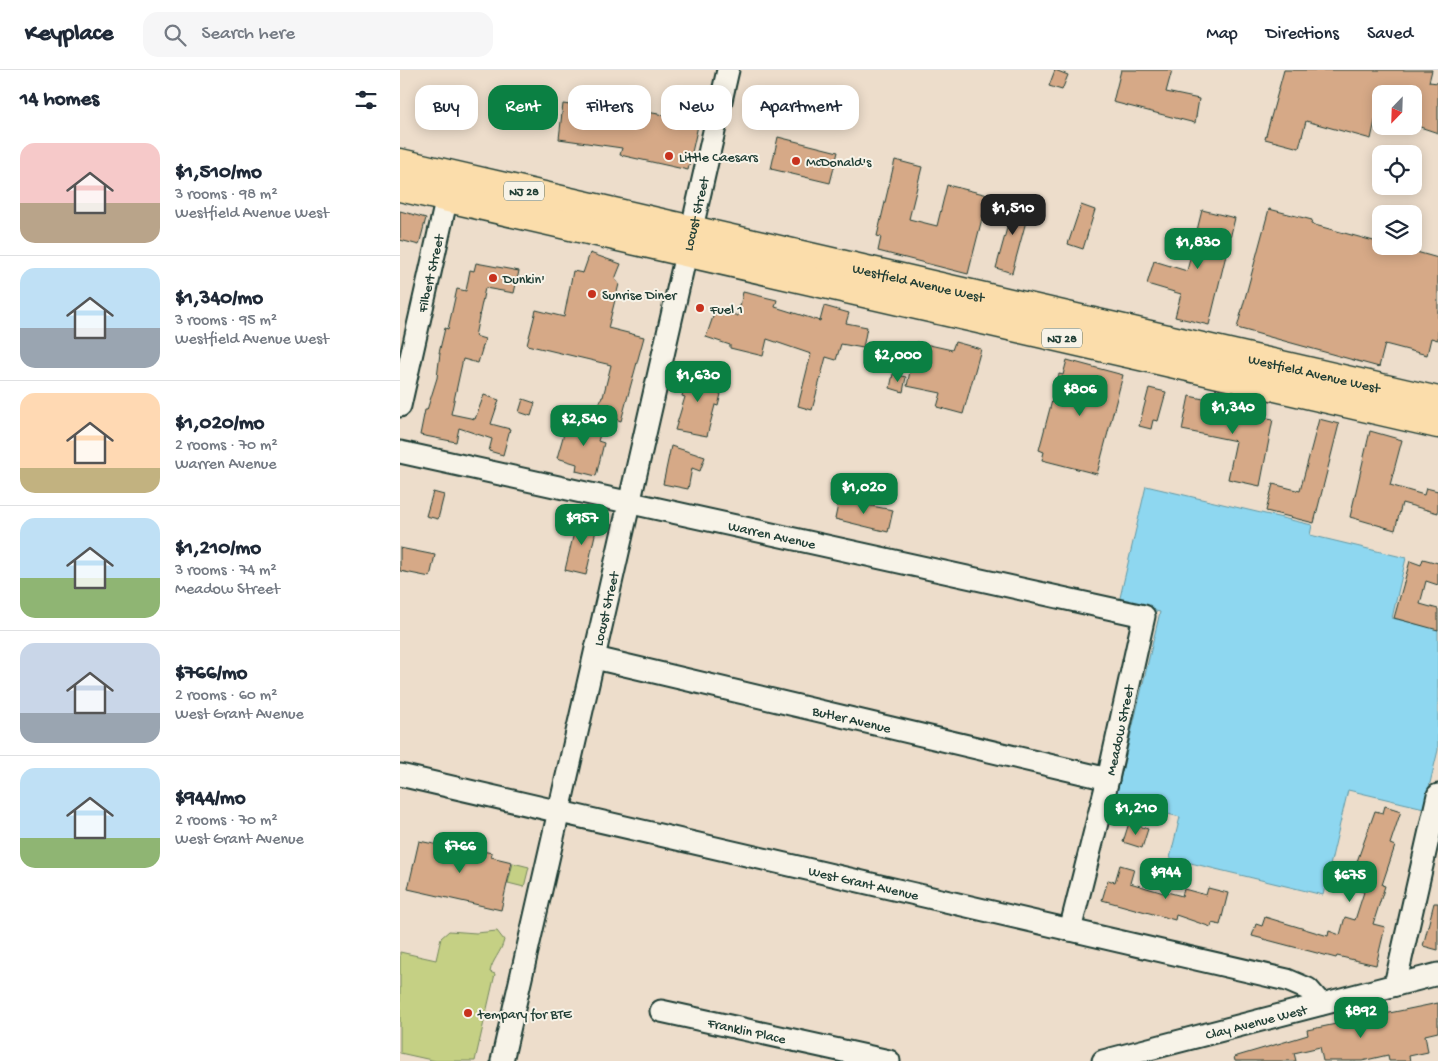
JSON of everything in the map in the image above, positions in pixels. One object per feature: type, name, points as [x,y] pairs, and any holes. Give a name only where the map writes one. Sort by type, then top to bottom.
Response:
[{"type":"main road","name":"Westfield Avenue West","points":[[400,163],[689,241],[1366,396],[1438,424]]},
{"type":"main road","name":"Westfield Avenue West","points":[[400,187],[689,241]]},
{"type":"main road","name":"Westfield Avenue West","points":[[1366,396],[1438,401]]},
{"type":"street","name":"Locust Street","points":[[502,1061],[728,70]]},
{"type":"street","name":"Filbert Street","points":[[400,406],[447,197]]},
{"type":"street","name":"Warren Avenue","points":[[400,452],[1144,616]]},
{"type":"street","name":"Meadow Street","points":[[1070,930],[1108,779],[1144,616]]},
{"type":"street","name":"Butler Avenue","points":[[595,658],[1108,779]]},
{"type":"street","name":"West Grant Avenue","points":[[400,776],[1287,980],[1308,990],[1321,1004]]},
{"type":"street","points":[[1395,985],[1438,795]]},
{"type":"street","name":"Clay Avenue West","points":[[1103,1061],[1438,974]]},
{"type":"street","name":"Franklin Place","points":[[661,1011],[889,1061]]},
{"type":"green space","points":[[513,863],[529,867],[524,887],[508,883]]},
{"type":"green space","points":[[449,931],[476,933],[497,931],[504,940],[490,972],[495,974],[475,1061],[436,1061],[400,1053],[400,952],[436,960],[441,938]]},
{"type":"water","points":[[1146,486],[1312,525],[1310,535],[1406,558],[1392,618],[1438,629],[1438,750],[1424,808],[1348,790],[1323,895],[1170,858],[1180,817],[1115,801],[1160,612],[1119,602]]},
{"type":"building","points":[[1055,70],[1068,75],[1062,90],[1049,86]]},
{"type":"building","points":[[1121,70],[1172,70],[1166,92],[1199,99],[1195,123],[1113,102]]},
{"type":"building","points":[[1284,70],[1432,70],[1429,82],[1438,83],[1438,133],[1422,128],[1422,85],[1372,85],[1371,139],[1306,121],[1299,148],[1265,139]]},
{"type":"building","points":[[563,104],[568,105],[568,130],[651,130],[651,113],[661,114],[661,130],[697,130],[688,170],[620,155],[622,148],[559,139]]},
{"type":"building","points":[[778,137],[838,152],[830,183],[771,169]]},
{"type":"building","points":[[895,160],[922,167],[909,219],[937,226],[947,185],[988,195],[968,274],[878,251],[881,237],[877,236]]},
{"type":"building","points":[[1015,199],[1031,203],[1012,273],[996,268]]},
{"type":"building","points":[[1081,205],[1095,210],[1083,249],[1068,244]]},
{"type":"building","points":[[1269,209],[1312,220],[1311,224],[1372,241],[1372,255],[1422,254],[1438,258],[1438,340],[1431,338],[1427,355],[1385,344],[1379,367],[1237,328]]},
{"type":"building","points":[[1202,210],[1235,218],[1209,325],[1175,317],[1181,294],[1147,284],[1154,261],[1187,271]]},
{"type":"building","points":[[400,211],[426,218],[419,245],[400,240]]},
{"type":"building","points":[[590,253],[621,264],[615,279],[619,284],[608,328],[644,337],[621,421],[596,412],[603,397],[611,365],[527,345],[536,310],[564,317],[573,271],[583,273]]},
{"type":"building","points":[[476,263],[519,271],[514,293],[485,288],[475,336],[485,339],[478,363],[463,359],[451,414],[475,419],[484,395],[499,400],[491,424],[510,429],[503,455],[489,451],[492,439],[459,428],[456,442],[420,435],[425,410],[427,410],[437,378],[439,353],[445,328],[448,329],[457,289],[466,291],[470,270],[474,271]]},
{"type":"building","points":[[743,292],[777,300],[775,307],[820,321],[824,306],[849,313],[846,323],[867,327],[863,348],[841,344],[836,360],[826,357],[812,410],[798,406],[811,354],[767,339],[763,356],[730,348],[730,345],[706,337],[716,308],[738,316]]},
{"type":"building","points":[[916,342],[952,350],[955,342],[981,349],[963,414],[937,407],[941,393],[907,386]]},
{"type":"building","points":[[1067,360],[1123,375],[1097,474],[1042,460],[1044,452],[1039,450],[1059,374],[1063,375]]},
{"type":"building","points":[[692,366],[715,372],[710,391],[721,394],[718,406],[715,405],[707,436],[675,430],[685,397],[682,396],[685,384],[687,384]]},
{"type":"building","points":[[893,374],[906,377],[903,392],[890,388]]},
{"type":"building","points":[[1149,388],[1166,392],[1158,421],[1153,420],[1151,429],[1139,426]]},
{"type":"building","points":[[1189,396],[1251,409],[1250,415],[1273,419],[1260,486],[1228,479],[1236,441],[1182,430]]},
{"type":"building","points":[[523,399],[535,403],[531,416],[519,412]]},
{"type":"building","points":[[590,415],[605,419],[598,441],[604,443],[596,476],[576,471],[577,464],[557,458],[565,430],[584,437]]},
{"type":"building","points":[[1319,419],[1339,424],[1314,523],[1266,511],[1273,484],[1300,491]]},
{"type":"building","points":[[1370,431],[1402,440],[1390,485],[1424,495],[1426,488],[1438,491],[1438,513],[1402,503],[1395,530],[1350,517]]},
{"type":"building","points":[[671,446],[705,457],[700,471],[692,468],[688,489],[663,484]]},
{"type":"building","points":[[433,492],[444,495],[438,519],[426,516]]},
{"type":"building","points":[[839,500],[893,510],[888,532],[835,519]]},
{"type":"building","points":[[578,516],[598,521],[586,575],[565,570]]},
{"type":"building","points":[[400,548],[435,555],[430,577],[400,571]]},
{"type":"building","points":[[1423,559],[1438,563],[1438,585],[1426,581],[1420,604],[1438,609],[1438,630],[1394,618],[1410,561],[1421,565]]},
{"type":"building","points":[[1385,806],[1401,811],[1390,844],[1395,846],[1382,885],[1385,886],[1373,924],[1385,927],[1376,965],[1337,956],[1336,958],[1252,936],[1256,924],[1262,926],[1265,917],[1328,936],[1329,931],[1340,935],[1345,917],[1355,920],[1364,892],[1357,890],[1360,881],[1344,876],[1347,864],[1355,867],[1375,811],[1383,813]]},
{"type":"building","points":[[1129,823],[1148,829],[1142,848],[1123,842]]},
{"type":"building","points":[[419,841],[439,845],[440,842],[492,853],[491,857],[512,862],[501,910],[408,889]]},
{"type":"building","points":[[1120,865],[1134,869],[1130,883],[1167,894],[1167,892],[1182,896],[1184,889],[1206,895],[1208,888],[1228,893],[1220,925],[1212,923],[1211,927],[1176,915],[1175,920],[1102,900],[1108,880],[1115,882]]},
{"type":"building","points":[[1434,903],[1438,903],[1438,950],[1423,946]]},
{"type":"building","points":[[1438,1003],[1438,1032],[1425,1035],[1428,1052],[1409,1056],[1410,1061],[1389,1061],[1388,1055],[1362,1061],[1323,1061],[1320,1047],[1294,1053],[1296,1061],[1235,1061],[1234,1057],[1308,1035],[1307,1030]]},
{"type":"place","name":"Little Caesars","points":[[669,156]]},
{"type":"place","name":"McDonald's","points":[[796,161]]},
{"type":"place","name":"Dunkin'","points":[[493,278]]},
{"type":"place","name":"Sunrise Diner","points":[[592,294]]},
{"type":"place","name":"Fuel 1","points":[[700,308]]},
{"type":"place","name":"tempary for BTE","points":[[468,1013]]}]
